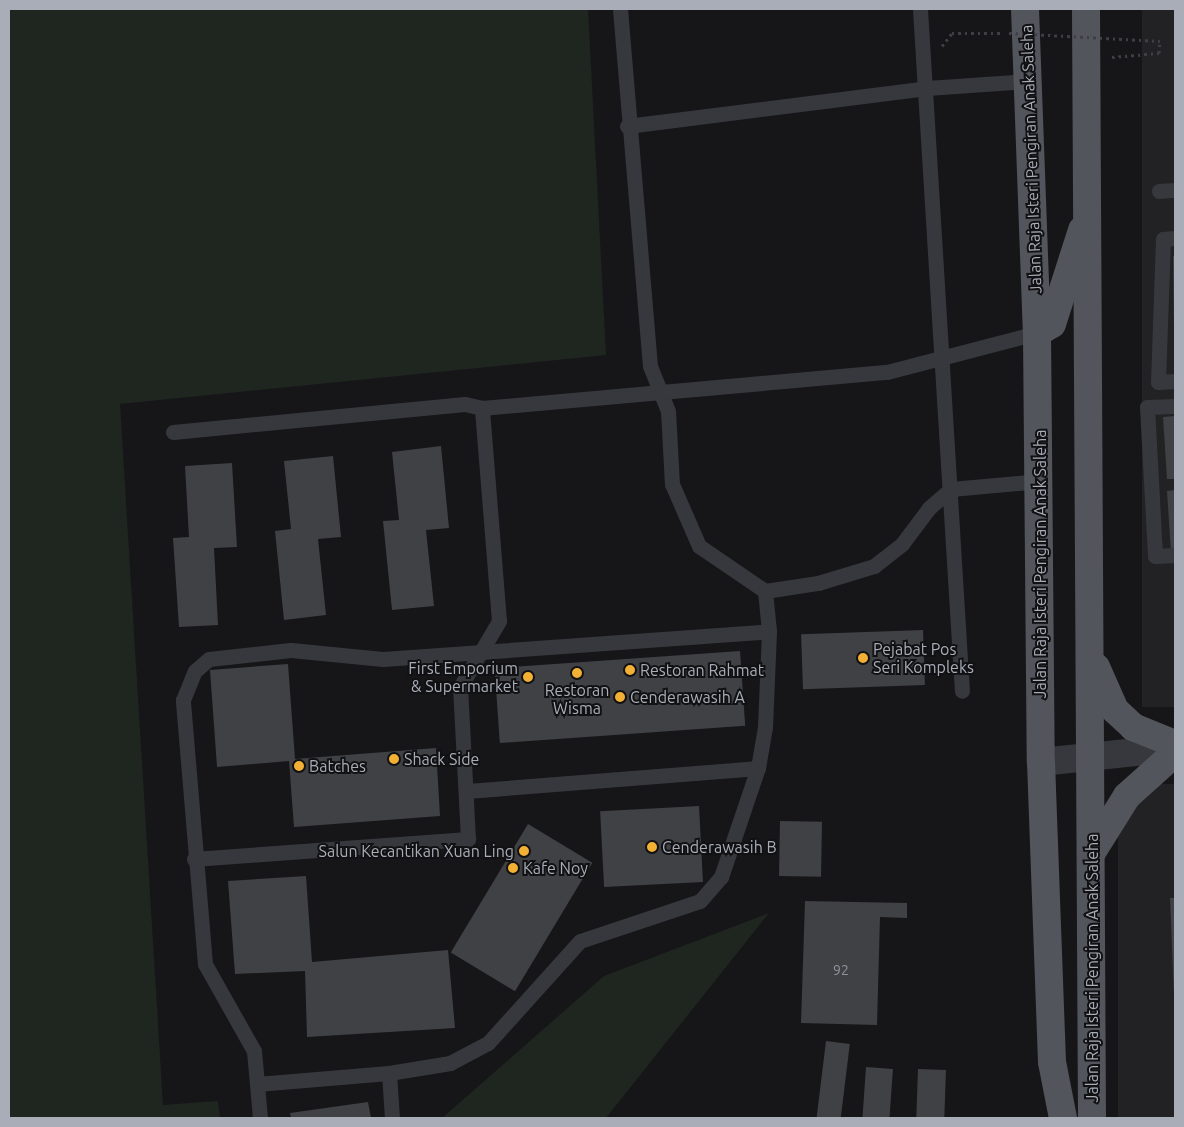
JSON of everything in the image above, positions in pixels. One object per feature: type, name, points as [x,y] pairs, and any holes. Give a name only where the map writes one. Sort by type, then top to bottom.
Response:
[{"type":"main road","name":"Jalan Raja Isteri Pengiran Anak Saleha","points":[[1025,9],[1031,81],[1037,333],[1040,481],[1041,762],[1052,1062],[1063,1118]]},
{"type":"main road","name":"Jalan Raja Isteri Pengiran Anak Saleha","points":[[1086,9],[1091,654],[1092,1118]]},
{"type":"main road","points":[[1037,333],[1052,324],[1088,215]]},
{"type":"main road","points":[[1091,654],[1115,710],[1133,727],[1175,746]]},
{"type":"main road","points":[[1091,852],[1127,796],[1175,753]]},
{"type":"street","points":[[1041,762],[1175,746]]},
{"type":"lane","points":[[620,9],[627,126],[650,366],[668,411],[672,484],[686,522],[699,546],[765,591],[818,583],[874,566],[902,544],[929,508],[951,489],[1040,481]]},
{"type":"lane","points":[[920,9],[931,88],[962,691]]},
{"type":"lane","points":[[627,126],[931,88],[1031,81]]},
{"type":"lane","points":[[1159,191],[1175,190]]},
{"type":"lane","points":[[1175,238],[1163,239],[1158,382],[1175,381]]},
{"type":"lane","points":[[173,432],[465,404],[482,408],[887,372],[1037,333]]},
{"type":"lane","points":[[1175,406],[1147,408],[1155,556],[1175,555]]},
{"type":"lane","points":[[194,860],[468,839],[467,791],[460,687],[499,621],[482,408]]},
{"type":"lane","points":[[257,1084],[389,1073],[450,1063],[488,1043],[580,941],[700,901],[721,876],[758,768],[765,727],[769,631],[765,591]]},
{"type":"lane","points":[[260,1118],[254,1051],[204,964],[194,860],[183,700],[194,671],[209,659],[291,650],[383,658],[769,631]]},
{"type":"lane","points":[[467,791],[758,768]]},
{"type":"lane","points":[[389,1073],[392,1118]]},
{"type":"path","points":[[931,88],[934,68],[952,33],[1009,33],[1160,41],[1159,53],[1087,59]]},
{"type":"shaded area","points":[[9,9],[588,9],[606,355],[120,404],[163,1105],[218,1101],[220,1118],[9,1118]]},
{"type":"shaded area","points":[[1142,9],[1175,9],[1175,707],[1142,707]]},
{"type":"shaded area","points":[[1118,784],[1175,784],[1175,1118],[1118,1118]]},
{"type":"shaded area","points":[[769,913],[606,1118],[442,1118],[604,976]]},
{"type":"building","points":[[1173,256],[1175,256],[1175,329],[1174,329]]},
{"type":"building","points":[[1175,416],[1175,479],[1167,479],[1163,417]]},
{"type":"building","points":[[441,446],[449,528],[426,530],[434,606],[392,610],[383,521],[399,520],[392,452]]},
{"type":"building","points":[[333,456],[341,537],[318,539],[326,615],[284,620],[275,531],[291,529],[284,461]]},
{"type":"building","points":[[232,463],[237,547],[214,548],[218,625],[179,627],[173,538],[189,537],[185,466]]},
{"type":"building","points":[[1175,490],[1175,553],[1171,553],[1167,491]]},
{"type":"building","name":"Pejabat Pos Seri Kompleks","points":[[923,630],[925,685],[803,689],[801,634]]},
{"type":"building","name":"Cenderawasih A","points":[[740,651],[745,726],[500,743],[495,668]]},
{"type":"building","points":[[288,664],[295,759],[436,748],[440,816],[294,827],[289,761],[217,767],[210,670]]},
{"type":"building","name":"Cenderawasih B","points":[[699,806],[703,882],[604,887],[600,811]]},
{"type":"building","points":[[780,821],[822,822],[821,877],[779,876]]},
{"type":"building","points":[[528,824],[592,863],[515,991],[451,953]]},
{"type":"building","points":[[306,876],[312,962],[448,950],[455,1028],[307,1037],[305,971],[235,974],[228,881]]},
{"type":"building","points":[[1170,898],[1175,898],[1175,996],[1174,996]]},
{"type":"building","points":[[805,901],[907,903],[907,918],[880,917],[877,1025],[801,1023]]},
{"type":"building","points":[[826,1041],[850,1044],[841,1118],[817,1118]]},
{"type":"building","points":[[866,1067],[893,1069],[889,1118],[862,1118]]},
{"type":"building","points":[[918,1069],[946,1070],[944,1118],[916,1118]]},
{"type":"building","points":[[368,1102],[371,1118],[291,1118],[290,1113]]},
{"type":"place","name":"Pejabat Pos Seri Kompleks","points":[[863,658]]},
{"type":"place","name":"Restoran Rahmat","points":[[630,670]]},
{"type":"place","name":"Restoran Wisma","points":[[577,673]]},
{"type":"place","name":"First Emporium & Supermarket","points":[[528,677]]},
{"type":"place","name":"Cenderawasih A","points":[[620,697]]},
{"type":"place","name":"Shack Side","points":[[394,759]]},
{"type":"place","name":"Batches","points":[[299,766]]},
{"type":"place","name":"Cenderawasih B","points":[[652,847]]},
{"type":"place","name":"Salun Kecantikan Xuan Ling","points":[[524,851]]},
{"type":"place","name":"Kafe Noy","points":[[513,868]]}]
